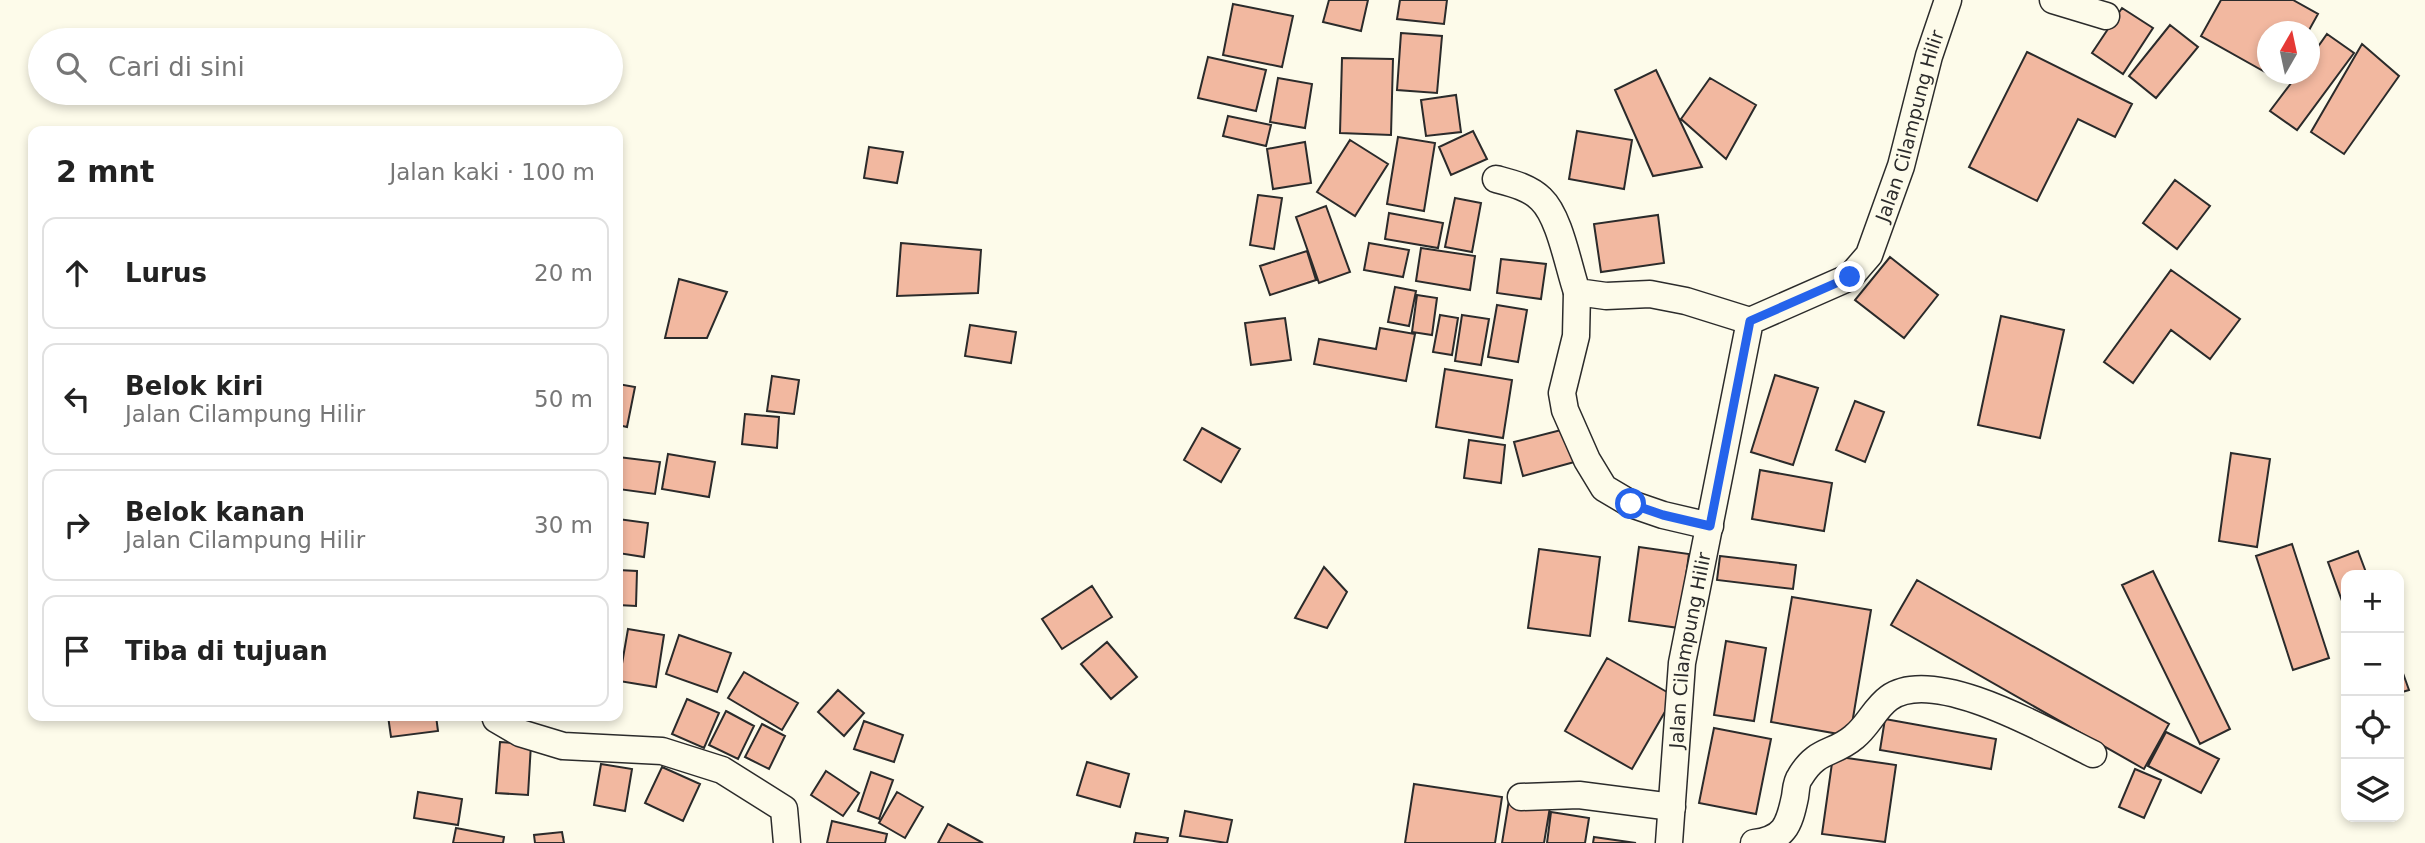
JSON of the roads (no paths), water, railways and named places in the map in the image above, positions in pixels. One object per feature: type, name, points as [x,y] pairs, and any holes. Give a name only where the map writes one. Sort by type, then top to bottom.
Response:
[{"type":"street","name":"Jalan Cilampung Hilir","points":[[1669,843],[1682,663],[1750,321],[1850,277],[1869,255],[1901,166],[1929,56],[1948,0]]},
{"type":"street","points":[[2053,0],[2106,16]]},
{"type":"street","points":[[1496,179],[1522,186],[1542,199],[1561,235],[1577,292],[1576,337],[1562,393],[1565,410],[1587,460],[1604,488],[1631,504],[1710,526]]},
{"type":"street","points":[[1577,292],[1606,296],[1650,294],[1750,321]]},
{"type":"street","points":[[1754,843],[1773,840],[1787,827],[1798,778],[1818,755],[1845,745],[1863,730],[1889,698],[1908,690],[1935,690],[1983,701],[2093,754]]},
{"type":"street","points":[[499,721],[520,733],[563,746],[662,751],[722,770],[784,809],[787,843]]},
{"type":"street","points":[[1521,797],[1579,795],[1672,807]]}]
